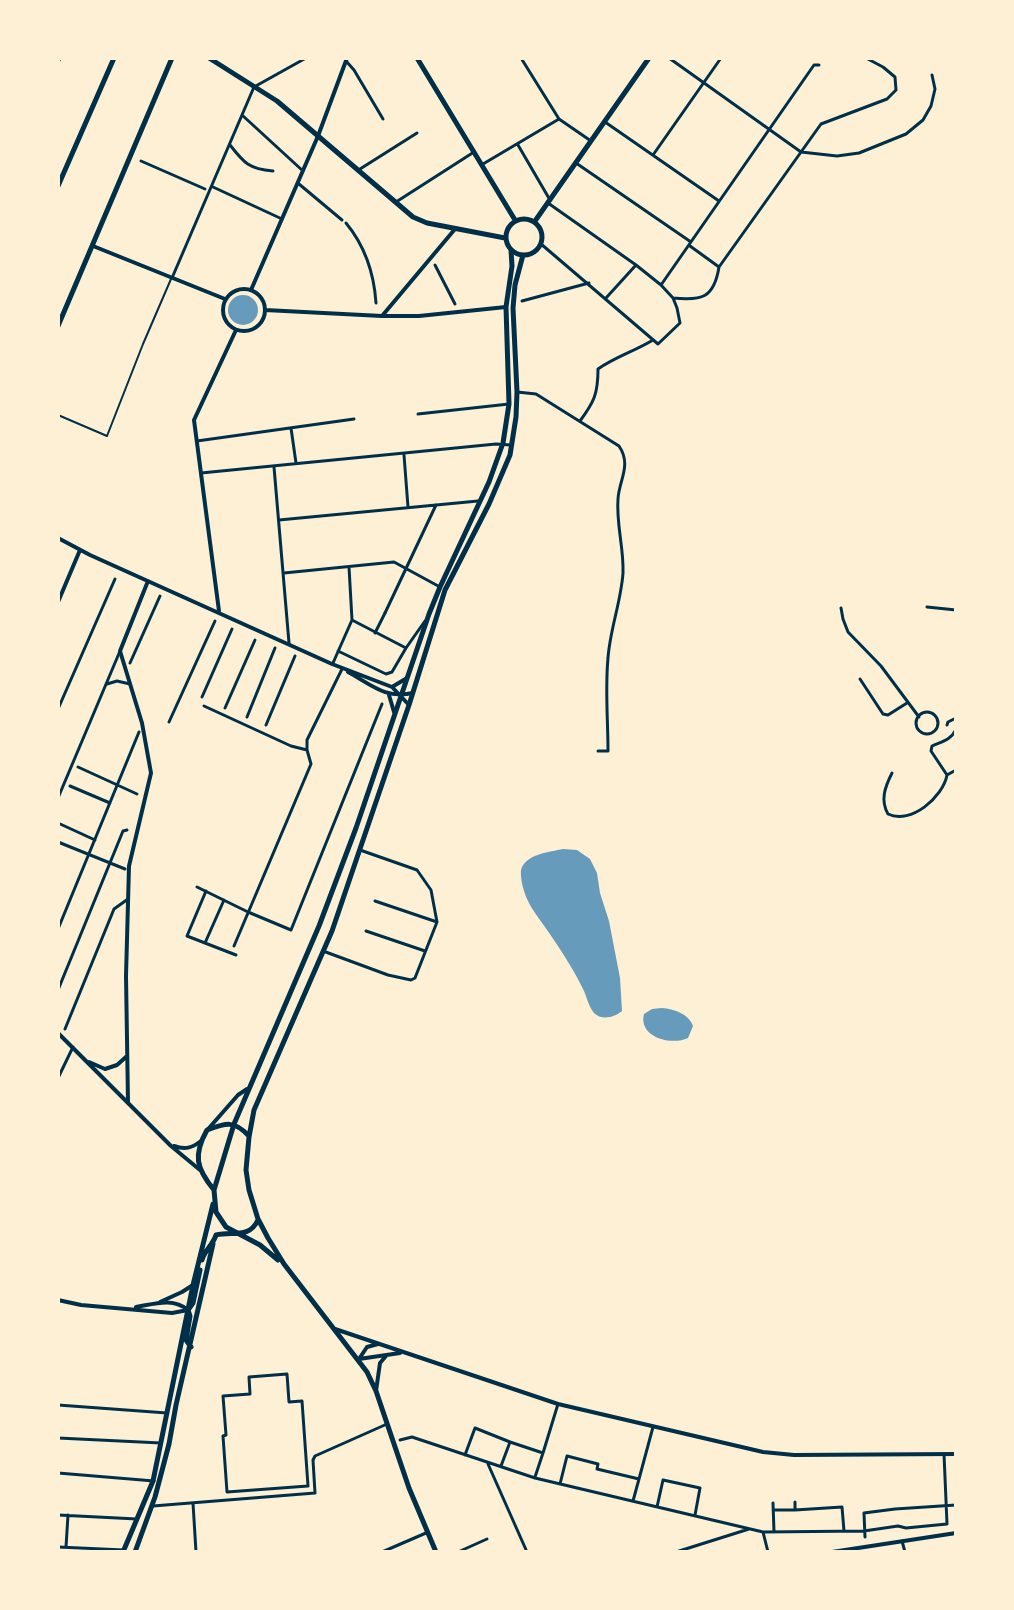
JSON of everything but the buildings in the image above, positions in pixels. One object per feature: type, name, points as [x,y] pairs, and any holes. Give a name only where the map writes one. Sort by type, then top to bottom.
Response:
[{"type":"main road","points":[[58,186],[114,58]]},
{"type":"main road","points":[[58,326],[172,58]]},
{"type":"main road","points":[[209,58],[277,101],[413,217],[427,223],[505,238]]},
{"type":"main road","points":[[417,58],[515,220]]},
{"type":"main road","points":[[535,221],[649,58]]},
{"type":"main road","points":[[436,1552],[409,1488],[376,1391],[359,1359],[284,1264],[258,1219],[246,1170],[254,1110],[323,951],[413,693],[443,588],[503,443],[509,404],[506,307],[512,266],[511,250],[505,238],[515,220],[525,218],[535,221],[542,232],[541,244],[534,252],[523,255],[511,250]]},
{"type":"main road","points":[[135,1552],[152,1506],[161,1443],[193,1285],[234,1124],[324,914],[429,614],[498,486],[512,445],[517,392],[513,308],[523,255]]},
{"type":"main road","points":[[481,500],[489,504]]},
{"type":"main road","points":[[249,1137],[234,1124],[222,1124],[207,1130],[201,1141],[200,1170],[214,1193],[216,1212],[226,1227],[260,1245],[284,1264]]},
{"type":"main road","points":[[124,1551],[156,1480],[216,1235],[242,1234],[254,1228],[258,1219]]},
{"type":"main road","points":[[188,1310],[193,1303],[203,1256],[213,1244]]},
{"type":"main road","points":[[188,1310],[186,1340],[191,1347]]},
{"type":"street","points":[[172,278],[254,87],[306,58]]},
{"type":"street","points":[[521,58],[559,119],[591,141]]},
{"type":"street","points":[[669,58],[801,152],[837,156],[859,153],[908,133],[923,120],[931,106],[935,89],[932,75]]},
{"type":"street","points":[[653,155],[721,58]]},
{"type":"street","points":[[673,298],[693,300],[703,297],[712,289],[719,267],[821,124],[887,99],[896,90],[895,77],[866,58]]},
{"type":"street","points":[[347,59],[383,119]]},
{"type":"street","points":[[251,290],[299,183],[347,59]]},
{"type":"street","points":[[285,61],[288,67]]},
{"type":"street","points":[[661,285],[814,65],[819,65]]},
{"type":"street","points":[[242,115],[303,171]]},
{"type":"street","points":[[482,165],[559,119]]},
{"type":"street","points":[[605,122],[719,201]]},
{"type":"street","points":[[358,170],[417,133]]},
{"type":"street","points":[[517,144],[549,202],[661,285],[673,298],[680,323],[658,344],[541,244]]},
{"type":"street","points":[[230,145],[244,163],[256,169],[273,171]]},
{"type":"street","points":[[396,202],[474,152]]},
{"type":"street","points":[[141,161],[205,189]]},
{"type":"street","points":[[576,163],[719,267]]},
{"type":"street","points":[[299,183],[355,234],[375,284],[376,303]]},
{"type":"street","points":[[212,187],[282,219]]},
{"type":"street","points":[[382,316],[455,229]]},
{"type":"street","points":[[93,246],[225,299]]},
{"type":"street","points":[[435,265],[455,304]]},
{"type":"street","points":[[606,298],[636,265]]},
{"type":"street","points":[[522,301],[589,283]]},
{"type":"street","points":[[251,290],[261,298],[265,310],[261,323],[250,331],[236,330],[223,317],[225,299],[234,291],[251,290]]},
{"type":"street","points":[[265,310],[419,316],[506,307]]},
{"type":"street","points":[[219,611],[194,420],[236,330]]},
{"type":"street","points":[[580,421],[593,404],[598,369],[653,340]]},
{"type":"street","points":[[517,392],[536,394],[619,446],[623,452],[625,472],[618,498],[623,571],[607,661],[608,751],[598,751]]},
{"type":"street","points":[[418,414],[509,404]]},
{"type":"street","points":[[197,441],[354,419]]},
{"type":"street","points":[[291,428],[296,464]]},
{"type":"street","points":[[201,473],[503,443],[512,445]]},
{"type":"street","points":[[404,454],[408,507]]},
{"type":"street","points":[[274,467],[289,643]]},
{"type":"street","points":[[279,520],[481,500]]},
{"type":"street","points":[[375,633],[436,505]]},
{"type":"street","points":[[58,538],[289,643],[389,695],[413,693]]},
{"type":"street","points":[[58,602],[80,550]]},
{"type":"street","points":[[284,573],[394,562],[443,588]]},
{"type":"street","points":[[332,664],[352,620],[349,567]]},
{"type":"street","points":[[58,709],[115,579]]},
{"type":"street","points":[[58,798],[148,581]]},
{"type":"street","points":[[130,663],[160,596]]},
{"type":"street","points":[[927,607],[956,610]]},
{"type":"street","points":[[841,608],[848,632],[881,666],[919,717]]},
{"type":"street","points":[[338,651],[386,674],[392,672],[429,614]]},
{"type":"street","points":[[352,620],[406,648]]},
{"type":"street","points":[[169,722],[215,621]]},
{"type":"street","points":[[202,697],[232,629]]},
{"type":"street","points":[[225,708],[255,640]]},
{"type":"street","points":[[247,717],[275,648]]},
{"type":"street","points":[[120,651],[146,737],[151,773],[129,866],[128,1102]]},
{"type":"street","points":[[266,725],[295,656]]},
{"type":"street","points":[[332,664],[392,687],[409,705]]},
{"type":"street","points":[[234,946],[311,764],[307,740],[342,669]]},
{"type":"street","points":[[392,687],[407,678]]},
{"type":"street","points":[[860,679],[883,714],[888,715],[907,703]]},
{"type":"street","points":[[106,684],[117,681],[130,684]]},
{"type":"street","points":[[389,695],[395,713]]},
{"type":"street","points":[[292,928],[382,704]]},
{"type":"street","points":[[204,706],[291,746],[307,750]]},
{"type":"street","points":[[938,725],[932,714],[925,713],[916,723],[921,732],[931,733],[938,725],[947,725]]},
{"type":"street","points":[[947,725],[956,718]]},
{"type":"street","points":[[892,773],[884,794],[883,806],[888,814],[899,818],[930,802],[945,784],[947,775],[931,751],[932,746],[954,735],[956,731],[948,729],[947,725]]},
{"type":"street","points":[[58,929],[139,732]]},
{"type":"street","points":[[78,767],[137,794]]},
{"type":"street","points":[[947,775],[956,770]]},
{"type":"street","points":[[70,786],[110,803]]},
{"type":"street","points":[[58,823],[95,840]]},
{"type":"street","points":[[58,990],[123,831],[127,830]]},
{"type":"street","points":[[58,842],[125,869]]},
{"type":"street","points":[[323,951],[395,979],[411,980],[415,978],[437,922],[431,890],[417,870],[360,850]]},
{"type":"street","points":[[197,887],[301,933]]},
{"type":"street","points":[[206,891],[187,936],[236,955]]},
{"type":"street","points":[[65,1029],[114,909],[128,899]]},
{"type":"street","points":[[205,943],[224,900]]},
{"type":"street","points":[[375,901],[437,922]]},
{"type":"street","points":[[366,931],[425,951]]},
{"type":"street","points":[[58,1033],[171,1146],[200,1170]]},
{"type":"street","points":[[58,1078],[73,1047]]},
{"type":"street","points":[[87,1061],[105,1069],[117,1065],[127,1056]]},
{"type":"street","points":[[207,1130],[238,1095],[249,1088]]},
{"type":"street","points":[[171,1146],[189,1148],[201,1141]]},
{"type":"street","points":[[155,1304],[193,1285]]},
{"type":"street","points":[[58,1300],[172,1313],[180,1316],[185,1323]]},
{"type":"street","points":[[129,1308],[174,1302],[188,1310]]},
{"type":"street","points":[[172,1313],[188,1310]]},
{"type":"street","points":[[335,1329],[558,1404],[778,1455],[956,1454]]},
{"type":"street","points":[[359,1359],[367,1347],[379,1343]]},
{"type":"street","points":[[359,1359],[403,1353]]},
{"type":"street","points":[[376,1391],[380,1363],[387,1355]]},
{"type":"street","points":[[287,1374],[289,1402],[302,1401],[308,1486],[227,1492],[223,1396],[250,1394],[249,1377],[287,1374]]},
{"type":"street","points":[[535,1478],[558,1404]]},
{"type":"street","points":[[58,1405],[167,1413]]},
{"type":"street","points":[[152,1506],[315,1493],[315,1456],[387,1424]]},
{"type":"street","points":[[633,1501],[653,1427]]},
{"type":"street","points":[[465,1455],[475,1428],[543,1453]]},
{"type":"street","points":[[400,1440],[412,1437],[535,1478],[763,1532],[864,1531],[947,1524],[944,1454]]},
{"type":"street","points":[[58,1438],[161,1443]]},
{"type":"street","points":[[500,1467],[510,1442]]},
{"type":"street","points":[[560,1484],[567,1456],[598,1464],[597,1469],[639,1479]]},
{"type":"street","points":[[488,1464],[527,1552]]},
{"type":"street","points":[[58,1473],[156,1480]]},
{"type":"street","points":[[657,1507],[663,1480],[700,1488],[694,1516]]},
{"type":"street","points":[[795,1502],[795,1510]]},
{"type":"street","points":[[193,1503],[196,1552]]},
{"type":"street","points":[[773,1503],[774,1532]]},
{"type":"street","points":[[865,1537],[864,1513],[956,1505]]},
{"type":"street","points":[[773,1510],[842,1507],[844,1531]]},
{"type":"street","points":[[58,1515],[137,1519]]},
{"type":"street","points":[[66,1547],[68,1515]]},
{"type":"street","points":[[676,1552],[749,1528]]},
{"type":"street","points":[[763,1532],[768,1552]]},
{"type":"street","points":[[382,1552],[427,1533]]},
{"type":"street","points":[[832,1552],[956,1533]]},
{"type":"street","points":[[458,1552],[487,1539]]},
{"type":"street","points":[[902,1541],[905,1552]]},
{"type":"street","points":[[58,1547],[124,1551]]},
{"type":"lane","points":[[58,415],[107,436],[172,278]]},
{"type":"water","points":[[243,295],[253,300],[258,310],[253,320],[243,325],[233,320],[228,310],[233,300]]},
{"type":"water","points":[[563,849],[577,850],[590,859],[597,873],[620,978],[622,1011],[612,1016],[601,1017],[592,1011],[575,974],[532,908],[524,890],[521,870],[527,860]]},
{"type":"water","points":[[662,1008],[688,1018],[693,1026],[688,1038],[665,1040],[646,1029],[644,1014]]}]
